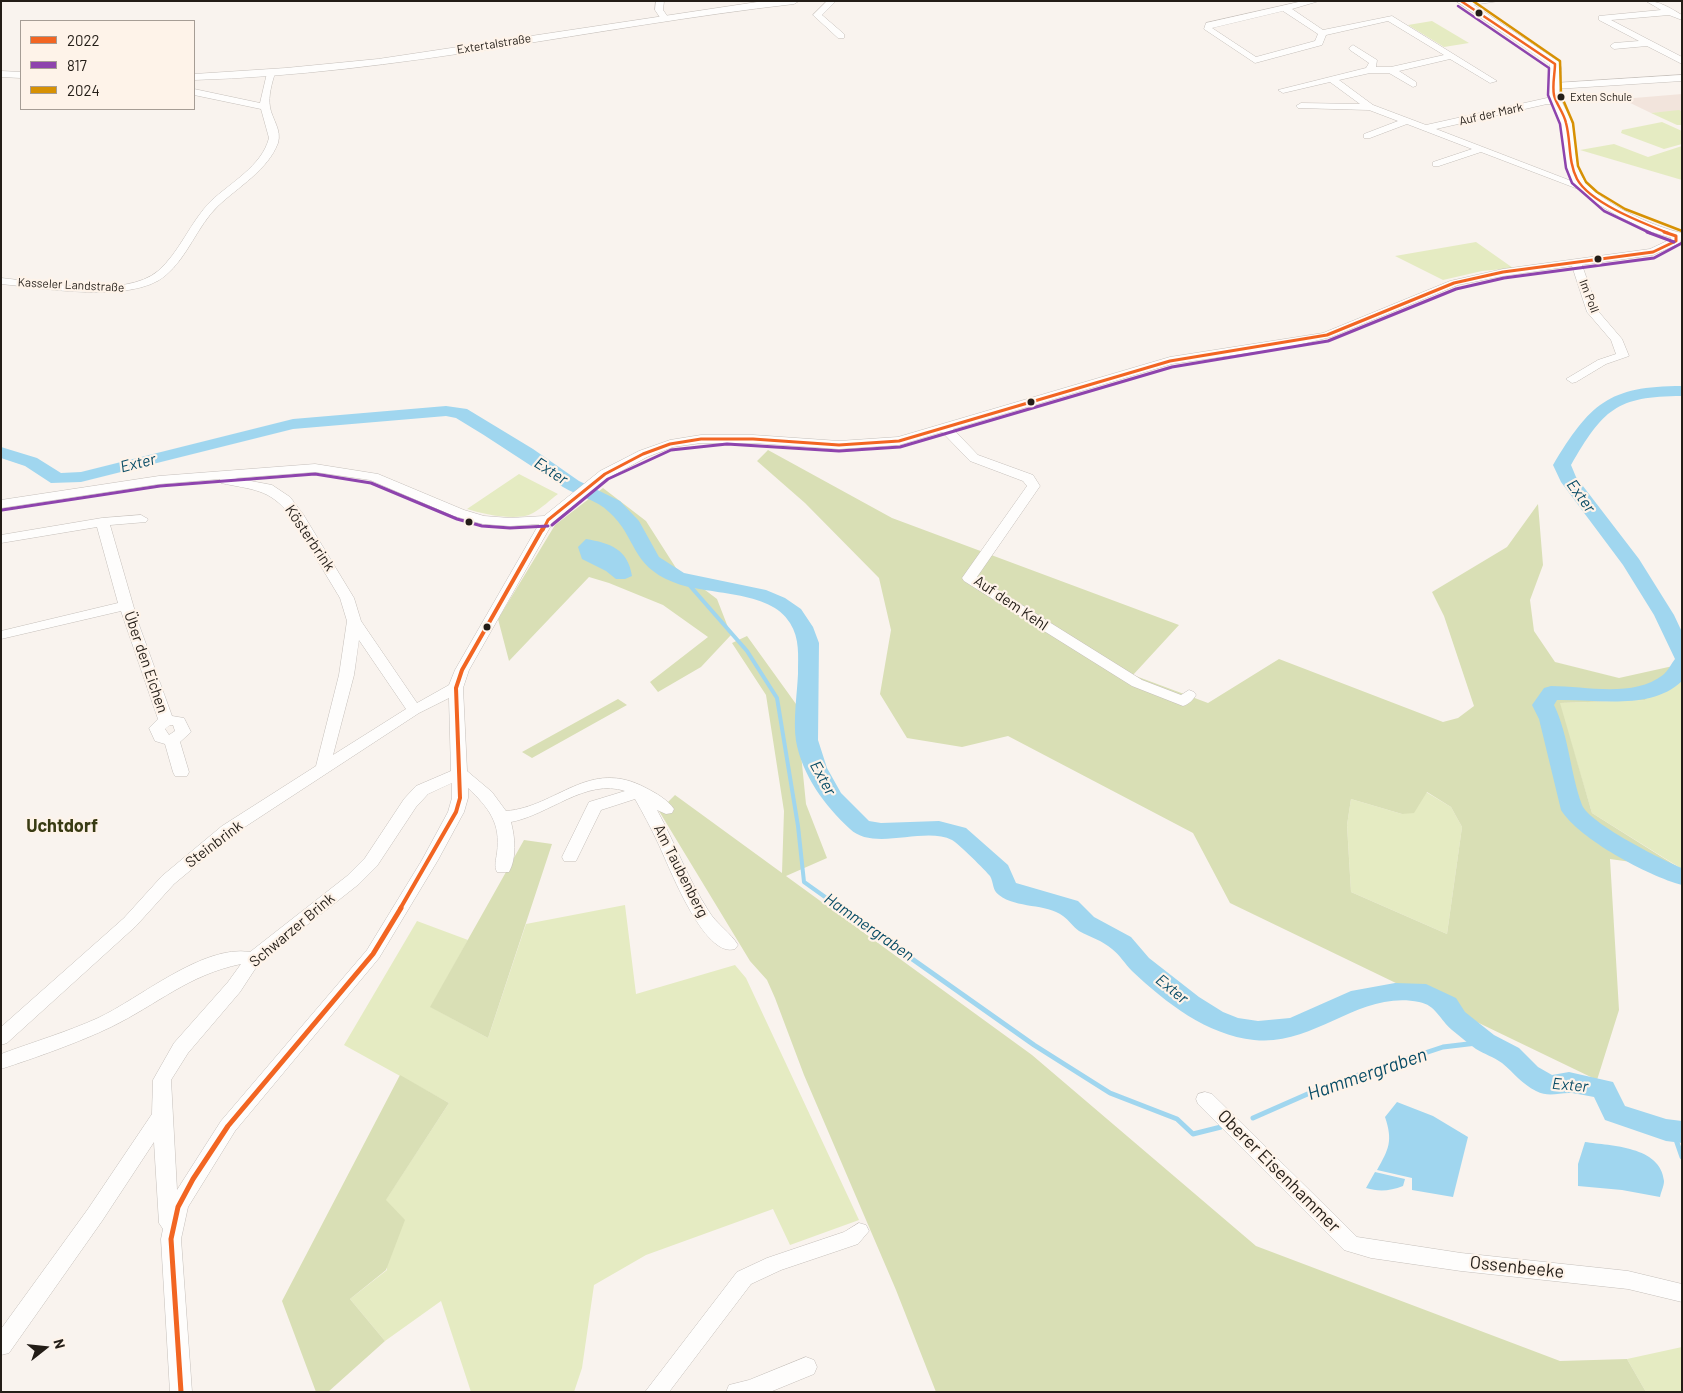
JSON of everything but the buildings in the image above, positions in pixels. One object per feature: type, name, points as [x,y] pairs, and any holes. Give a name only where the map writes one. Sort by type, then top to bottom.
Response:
[{"type":"main road","name":"Extertalstraße","points":[[195,77],[269,78],[423,56],[664,17],[794,1]]},
{"type":"main road","points":[[1463,3],[1551,59],[1557,71],[1554,92],[1556,102],[1567,124],[1576,177],[1582,187],[1597,198],[1647,226],[1679,236]]},
{"type":"main road","points":[[1,74],[20,75]]},
{"type":"street","points":[[660,1],[658,10],[664,17]]},
{"type":"street","points":[[832,1],[818,15],[840,36]]},
{"type":"street","points":[[1315,1],[1209,24],[1208,29],[1255,60],[1319,43],[1322,33]]},
{"type":"street","points":[[1463,3],[1495,1]]},
{"type":"street","points":[[1650,1],[1682,18]]},
{"type":"street","points":[[1285,8],[1322,33],[1389,18],[1493,81]]},
{"type":"street","points":[[1671,12],[1602,18],[1682,61]]},
{"type":"street","points":[[1614,46],[1648,43]]},
{"type":"street","points":[[1353,48],[1374,62],[1370,70]]},
{"type":"street","points":[[1284,90],[1370,70],[1391,70],[1451,56]]},
{"type":"street","points":[[1391,70],[1413,84]]},
{"type":"street","name":"Kasseler Landstraße","points":[[1,281],[118,289],[134,287],[152,280],[164,271],[205,213],[258,163],[271,148],[274,132],[265,106],[269,78]]},
{"type":"street","points":[[1555,86],[1682,78]]},
{"type":"street","points":[[1332,79],[1370,107],[1582,187]]},
{"type":"street","points":[[195,92],[249,105],[265,106]]},
{"type":"street","name":"Auf der Mark","points":[[1426,128],[1547,101],[1556,102]]},
{"type":"street","points":[[1301,106],[1370,107]]},
{"type":"street","points":[[1367,136],[1406,121]]},
{"type":"street","points":[[1436,164],[1481,149]]},
{"type":"street","points":[[171,1239],[178,1207],[193,1179],[228,1126],[373,954],[449,825],[460,798],[456,688],[462,670],[470,653],[548,520],[574,497],[594,483],[643,454],[678,443],[727,438],[869,445],[899,441],[946,429],[1170,361],[1203,353],[1326,335],[1367,321],[1428,292],[1455,282],[1509,271],[1653,252],[1672,245],[1679,236]]},
{"type":"street","name":"Im Poll","points":[[1572,379],[1602,362],[1623,356],[1616,339],[1593,312],[1576,262]]},
{"type":"street","name":"Auf dem Kehl","points":[[946,429],[974,458],[1028,478],[1034,486],[969,578],[1137,683],[1183,701],[1189,695]]},
{"type":"street","points":[[1,504],[150,481],[292,468],[335,470],[373,477],[470,517],[510,522],[548,520]]},
{"type":"street","name":"Kösterbrink","points":[[210,476],[267,488],[285,500],[333,572],[347,598],[354,621],[414,710]]},
{"type":"street","points":[[1,539],[102,522],[141,519]]},
{"type":"street","name":"Über den Eichen","points":[[102,522],[131,622],[166,720],[157,728],[160,738],[172,741],[181,772]]},
{"type":"street","name":"Über den Eichen","points":[[1,635],[127,605]]},
{"type":"street","name":"Kösterbrink","points":[[323,770],[326,744],[345,684],[354,621]]},
{"type":"street","name":"Steinbrink","points":[[1,1038],[130,922],[168,880],[228,830],[414,710],[456,688]]},
{"type":"street","points":[[460,773],[486,796],[502,817],[507,839],[503,868]]},
{"type":"street","name":"Schwarzer Brink","points":[[181,1392],[162,1115],[162,1080],[181,1048],[234,986],[253,959],[353,880],[371,862],[410,803],[422,790],[460,773]]},
{"type":"street","name":"Am Taubenberg","points":[[502,817],[527,814],[583,787],[604,781],[620,783],[650,796],[666,809]]},
{"type":"street","points":[[570,858],[595,806],[639,792]]},
{"type":"street","name":"Am Taubenberg","points":[[639,792],[671,852],[690,895],[714,933],[730,945]]},
{"type":"street","points":[[1,1062],[104,1022],[169,984],[214,963],[242,957],[253,959]]},
{"type":"street","name":"Oberer Eisenhammer","points":[[1206,1099],[1351,1244]]},
{"type":"street","points":[[1,1346],[95,1215],[162,1115]]},
{"type":"street","points":[[656,1392],[744,1278],[774,1264],[851,1238],[859,1231]]},
{"type":"street","name":"Ossenbeeke","points":[[1351,1244],[1371,1249],[1461,1262],[1628,1280],[1682,1294]]},
{"type":"street","points":[[737,1392],[750,1390],[806,1367]]},
{"type":"shaded area","points":[[1682,94],[1682,112],[1651,113],[1622,99]]},
{"type":"green space","points":[[1432,21],[1469,43],[1444,47],[1408,25]]},
{"type":"green space","points":[[1679,110],[1682,112],[1682,125],[1677,125],[1651,113]]},
{"type":"green space","points":[[1662,122],[1682,131],[1682,144],[1664,149],[1621,133],[1622,130]]},
{"type":"green space","points":[[1614,144],[1648,157],[1682,146],[1682,180],[1580,150]]},
{"type":"green space","points":[[1476,242],[1513,268],[1482,271],[1443,280],[1395,256]]},
{"type":"green space","points":[[768,450],[892,518],[1179,625],[1133,675],[1208,703],[1279,659],[1443,722],[1458,718],[1474,706],[1444,616],[1432,592],[1507,547],[1538,504],[1543,565],[1530,600],[1534,631],[1555,662],[1619,678],[1682,664],[1682,672],[1645,700],[1560,703],[1592,813],[1681,869],[1610,859],[1619,1010],[1597,1080],[1230,903],[1193,833],[1008,736],[962,747],[907,738],[880,694],[891,630],[879,578],[805,503],[757,461]],"holes":[[[1427,792],[1451,807],[1462,827],[1447,934],[1351,892],[1347,825],[1351,799],[1402,814],[1414,813]]]},
{"type":"green space","points":[[519,474],[558,494],[536,511],[526,516],[500,516],[467,509]]},
{"type":"green space","points":[[603,488],[646,521],[676,568],[717,599],[731,635],[701,667],[658,692],[650,682],[708,637],[663,605],[589,577],[509,661],[498,619],[555,525]]},
{"type":"green space","points":[[747,636],[796,704],[806,804],[827,858],[786,876],[1032,1055],[1256,1246],[1560,1361],[1627,1359],[1646,1392],[936,1392],[896,1290],[804,1075],[767,980],[750,961],[659,811],[675,795],[782,873],[784,811],[766,695],[732,643]]},
{"type":"green space","points":[[1682,672],[1682,869],[1592,813],[1559,703],[1645,700]]},
{"type":"green space","points":[[618,699],[627,705],[532,758],[522,752]]},
{"type":"green space","points":[[1426,792],[1451,807],[1462,827],[1447,934],[1351,892],[1347,825],[1351,799],[1402,814]]},
{"type":"green space","points":[[524,840],[552,844],[488,1038],[430,1007]]},
{"type":"green space","points":[[625,905],[636,994],[735,965],[746,978],[859,1220],[790,1245],[773,1209],[646,1255],[594,1285],[582,1368],[574,1392],[471,1392],[441,1301],[385,1341],[350,1299],[387,1270],[385,1201],[449,1103],[344,1045],[417,921],[468,940],[431,1007],[488,1038],[526,924]]},
{"type":"green space","points":[[400,1075],[449,1103],[386,1200],[405,1220],[386,1270],[350,1299],[385,1341],[328,1392],[316,1392],[282,1301]]},
{"type":"green space","points":[[1682,1347],[1682,1392],[1646,1392],[1627,1359]]},
{"type":"water","points":[[586,539],[610,545],[622,553],[630,567],[632,576],[625,579],[616,579],[606,571],[582,559],[578,547]]},
{"type":"water","points":[[1397,1102],[1433,1116],[1468,1137],[1453,1197],[1412,1190],[1412,1178],[1377,1170],[1389,1145],[1389,1132],[1385,1117]]},
{"type":"water","points":[[1585,1142],[1621,1147],[1645,1154],[1661,1169],[1664,1185],[1660,1197],[1622,1190],[1578,1186],[1578,1164]]},
{"type":"water","points":[[1375,1172],[1405,1179],[1403,1186],[1384,1190],[1366,1188]]},
{"type":"waterway","name":"Exter","points":[[1682,391],[1654,391],[1618,399],[1596,416],[1562,465],[1567,478],[1632,563],[1664,615],[1682,655]]},
{"type":"waterway","name":"Exter","points":[[1,452],[31,462],[57,479],[81,477],[293,424],[446,411],[461,413],[527,453],[573,485],[613,505],[632,525],[645,553],[652,561],[677,577],[693,582],[759,594],[778,602],[794,613],[803,627],[809,643],[807,740],[816,768],[832,797],[862,828],[881,831],[939,829],[958,833],[1000,871],[1005,888],[1014,893],[1069,907],[1085,923],[1122,943],[1140,964],[1190,1004],[1214,1019],[1235,1027],[1258,1031],[1291,1028],[1309,1022],[1351,1000],[1395,992],[1426,993],[1447,1005],[1456,1019],[1485,1042],[1510,1055],[1529,1074],[1549,1086],[1569,1082],[1604,1089],[1615,1113],[1666,1130],[1682,1132]]},
{"type":"waterway","name":"Hammergraben","points":[[684,579],[747,651],[777,698],[798,826],[804,882],[842,909]]},
{"type":"waterway","name":"Exter","points":[[1682,664],[1673,678],[1660,687],[1643,692],[1624,694],[1551,693],[1543,705],[1550,719],[1572,810],[1593,829],[1650,864],[1682,877]]},
{"type":"waterway","name":"Hammergraben","points":[[840,908],[1034,1045],[1110,1093],[1177,1119],[1193,1134],[1221,1127]]},
{"type":"waterway","name":"Hammergraben","points":[[1253,1118],[1328,1085],[1443,1047],[1485,1042]]},
{"type":"waterway","points":[[1673,1131],[1682,1157]]},
{"type":"transit line","name":"2022","points":[[1461,1],[1555,64],[1554,94],[1566,122],[1573,167],[1577,179],[1584,188],[1607,205],[1637,221],[1676,236]]},
{"type":"transit line","name":"2024","points":[[1473,1],[1560,61],[1561,95],[1573,123],[1578,166],[1586,182],[1597,192],[1625,209],[1641,217],[1682,231]]},
{"type":"transit line","name":"817","points":[[1458,6],[1549,68],[1548,95],[1560,124],[1566,168],[1572,183],[1580,192],[1604,211],[1635,227],[1674,242]]},
{"type":"transit line","name":"2022","points":[[181,1392],[171,1239],[178,1207],[193,1179],[228,1126],[373,954],[430,860],[456,812],[460,798],[456,688],[462,670],[548,520],[605,474],[643,454],[670,444],[701,439],[753,439],[839,445],[899,441],[1170,361],[1289,343],[1327,335],[1454,283],[1503,272],[1653,252],[1676,241],[1676,236]]},
{"type":"transit line","name":"817","points":[[552,525],[608,479],[671,450],[727,444],[839,451],[900,447],[1172,367],[1290,349],[1328,341],[1456,289],[1504,278],[1654,258],[1682,243]]},
{"type":"transit line","name":"817","points":[[2,510],[160,486],[315,474],[371,483],[457,519],[482,526],[510,528],[548,526]]},
{"type":"place","name":"Exten Schule","points":[[1561,97]]},
{"type":"district","name":"Uchtdorf","points":[[62,826]]}]
